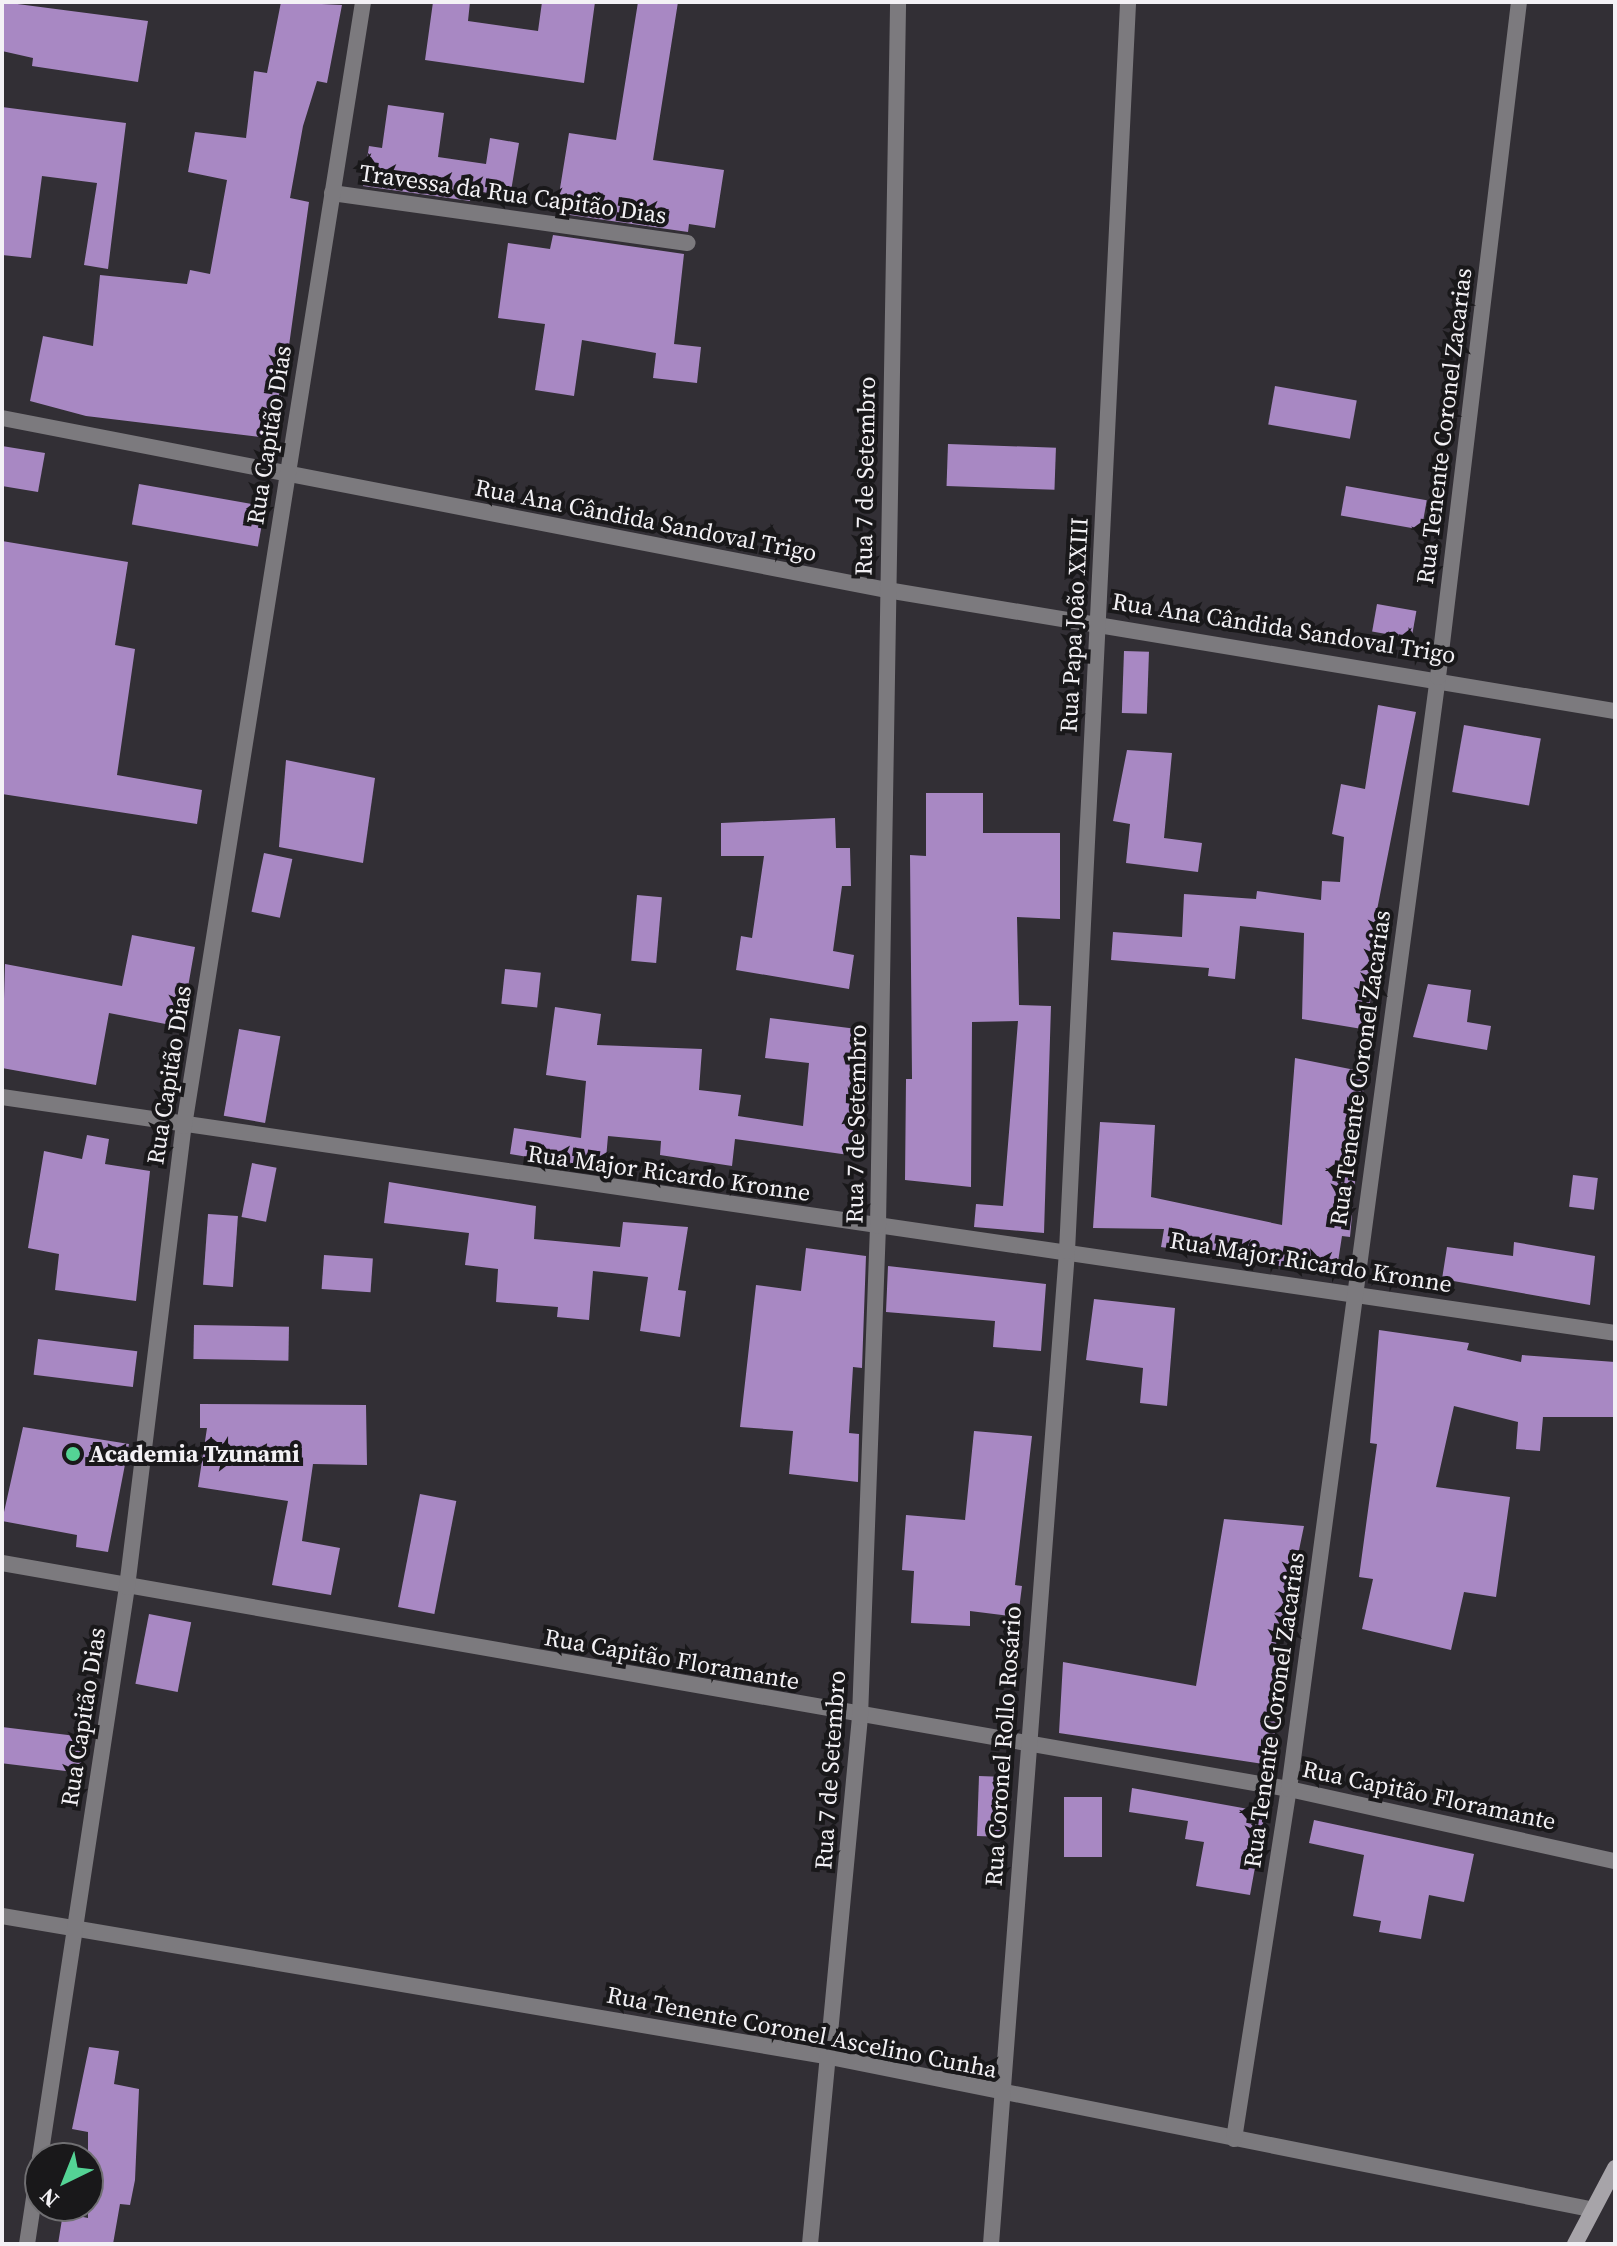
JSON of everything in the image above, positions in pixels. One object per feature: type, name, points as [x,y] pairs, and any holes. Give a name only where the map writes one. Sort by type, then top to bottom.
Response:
[{"type":"main road","points":[[1575,2244],[1590,2209],[1615,2168]]},
{"type":"street","name":"Rua Capitão Dias","points":[[42,2142],[127,1587],[184,1126],[363,2]]},
{"type":"street","name":"Rua 7 de Setembro","points":[[810,2244],[860,1717],[878,1226],[898,2]]},
{"type":"street","name":"Rua Papa João XXIII","points":[[1067,1251],[1128,2]]},
{"type":"street","name":"Rua Tenente Coronel Zacarias","points":[[1234,2139],[1289,1789],[1438,677],[1519,2]]},
{"type":"street","name":"Travessa da Rua Capitão Dias","points":[[332,193],[687,243]]},
{"type":"street","name":"Rua Ana Cândida Sandoval Trigo","points":[[2,418],[287,477],[887,590],[1438,677],[1615,711]]},
{"type":"street","name":"Rua Major Ricardo Kronne","points":[[2,1097],[1615,1333]]},
{"type":"street","name":"Rua Coronel Rollo Rosário","points":[[991,2244],[1005,2094],[1024,1744],[1067,1251]]},
{"type":"street","name":"Rua Capitão Floramante","points":[[2,1563],[860,1717],[1289,1789],[1615,1861]]},
{"type":"street","name":"Rua Tenente Coronel Ascelino Cunha","points":[[2,1916],[830,2057],[1590,2209]]},
{"type":"street","name":"Rua Capitão Dias","points":[[27,2244],[30,2222]]},
{"type":"building","points":[[2,2],[148,21],[138,82],[32,66],[33,58],[2,51]]},
{"type":"building","points":[[281,2],[342,5],[327,83],[317,81],[303,126],[290,198],[309,202],[276,439],[86,416],[30,401],[43,336],[93,346],[100,275],[187,284],[190,270],[210,274],[227,180],[188,172],[195,132],[246,138],[254,71],[267,73]]},
{"type":"building","points":[[433,2],[470,2],[468,21],[538,31],[542,2],[595,2],[584,83],[425,60]]},
{"type":"building","points":[[638,2],[678,2],[653,160],[724,170],[715,228],[689,224],[688,232],[556,213],[569,133],[616,140]]},
{"type":"building","points":[[388,105],[444,113],[438,157],[486,164],[490,138],[519,143],[510,197],[472,190],[470,201],[363,186],[369,146],[382,148]]},
{"type":"building","points":[[2,107],[126,123],[108,269],[84,265],[97,183],[42,176],[31,258],[2,255]]},
{"type":"building","points":[[553,235],[684,254],[674,344],[701,347],[697,383],[653,378],[656,353],[582,340],[574,396],[535,390],[545,324],[498,318],[508,243],[550,249]]},
{"type":"building","points":[[1275,386],[1357,400],[1350,439],[1268,424]]},
{"type":"building","points":[[948,444],[1056,448],[1054,490],[947,486]]},
{"type":"building","points":[[2,446],[45,453],[38,492],[2,486]]},
{"type":"building","points":[[139,484],[265,506],[258,547],[132,524]]},
{"type":"building","points":[[1346,486],[1427,500],[1422,530],[1341,516]]},
{"type":"building","points":[[2,541],[128,562],[115,645],[135,649],[117,775],[202,790],[197,824],[2,794]]},
{"type":"building","points":[[1377,604],[1416,611],[1412,639],[1372,632]]},
{"type":"building","points":[[1124,651],[1149,652],[1147,714],[1122,713]]},
{"type":"building","points":[[1378,705],[1416,712],[1377,910],[1368,1030],[1302,1019],[1304,933],[1240,926],[1235,979],[1208,976],[1209,968],[1111,960],[1113,932],[1182,937],[1184,894],[1256,899],[1257,891],[1321,900],[1322,881],[1340,882],[1344,837],[1332,834],[1341,784],[1365,789]]},
{"type":"building","points":[[1464,725],[1541,739],[1529,806],[1452,792]]},
{"type":"building","points":[[1127,750],[1172,753],[1164,838],[1202,843],[1198,872],[1126,863],[1130,824],[1113,821]]},
{"type":"building","points":[[286,760],[375,778],[363,863],[279,847]]},
{"type":"building","points":[[926,793],[983,793],[983,833],[1060,833],[1060,919],[1017,917],[1019,1005],[1051,1006],[1044,1233],[974,1227],[976,1204],[1003,1206],[1018,1021],[972,1022],[971,1187],[905,1180],[906,1079],[912,1079],[910,855],[926,856]]},
{"type":"building","points":[[835,818],[836,848],[850,848],[851,886],[842,886],[833,951],[854,955],[849,989],[736,970],[741,936],[752,938],[764,856],[721,856],[721,823]]},
{"type":"building","points":[[264,853],[292,859],[280,918],[252,912]]},
{"type":"building","points":[[637,895],[662,897],[656,963],[631,961]]},
{"type":"building","points":[[132,935],[195,947],[181,1027],[109,1013],[96,1085],[2,1068],[5,964],[122,986]]},
{"type":"building","points":[[505,969],[541,973],[537,1008],[501,1004]]},
{"type":"building","points":[[1428,984],[1471,990],[1467,1022],[1491,1026],[1487,1050],[1413,1037]]},
{"type":"building","points":[[555,1007],[601,1014],[597,1045],[702,1049],[699,1090],[741,1095],[738,1116],[803,1126],[809,1063],[765,1058],[770,1018],[857,1029],[851,1077],[861,1078],[849,1155],[735,1139],[732,1166],[660,1155],[661,1141],[608,1136],[605,1170],[510,1154],[514,1128],[581,1138],[586,1081],[546,1075]]},
{"type":"building","points":[[239,1029],[280,1036],[265,1123],[224,1116]]},
{"type":"building","points":[[1295,1058],[1365,1072],[1350,1237],[1342,1236],[1336,1275],[1161,1247],[1164,1229],[1093,1228],[1100,1122],[1155,1125],[1151,1197],[1282,1225]]},
{"type":"building","points":[[87,1135],[109,1139],[105,1164],[150,1171],[136,1301],[55,1290],[59,1254],[28,1248],[44,1151],[82,1159]]},
{"type":"building","points":[[252,1163],[277,1168],[266,1222],[242,1217]]},
{"type":"building","points":[[1573,1175],[1598,1178],[1594,1210],[1569,1207]]},
{"type":"building","points":[[389,1182],[536,1206],[534,1239],[620,1247],[623,1222],[688,1227],[678,1290],[686,1291],[680,1337],[640,1331],[648,1277],[593,1271],[589,1320],[557,1317],[558,1307],[496,1302],[498,1269],[465,1265],[469,1233],[384,1223]]},
{"type":"building","points":[[208,1214],[238,1216],[233,1287],[203,1285]]},
{"type":"building","points":[[1514,1242],[1595,1256],[1590,1305],[1442,1279],[1447,1247],[1513,1256]]},
{"type":"building","points":[[806,1248],[866,1256],[862,1368],[853,1367],[849,1433],[859,1434],[858,1482],[789,1474],[793,1431],[740,1427],[756,1285],[801,1291]]},
{"type":"building","points":[[324,1255],[373,1258],[371,1292],[322,1289]]},
{"type":"building","points":[[888,1266],[1046,1284],[1041,1351],[993,1347],[995,1321],[886,1312]]},
{"type":"building","points":[[1094,1299],[1175,1308],[1167,1406],[1140,1403],[1143,1368],[1086,1360]]},
{"type":"building","points":[[194,1325],[289,1327],[288,1361],[193,1359]]},
{"type":"building","points":[[1379,1330],[1469,1343],[1467,1350],[1521,1362],[1522,1355],[1615,1362],[1615,1417],[1543,1417],[1540,1451],[1516,1449],[1518,1422],[1454,1406],[1436,1487],[1510,1497],[1496,1597],[1464,1592],[1451,1650],[1362,1629],[1373,1579],[1359,1577],[1377,1444],[1370,1443]]},
{"type":"building","points":[[38,1339],[137,1351],[133,1387],[34,1375]]},
{"type":"building","points":[[200,1404],[366,1405],[367,1465],[313,1464],[302,1541],[340,1548],[331,1595],[272,1585],[288,1501],[198,1487],[207,1428],[200,1428]]},
{"type":"building","points":[[23,1427],[129,1444],[108,1552],[76,1547],[77,1535],[2,1521]]},
{"type":"building","points":[[974,1431],[1032,1436],[1015,1585],[1022,1586],[1018,1617],[970,1611],[970,1626],[911,1623],[914,1571],[902,1570],[906,1515],[965,1520]]},
{"type":"building","points":[[420,1494],[456,1501],[434,1614],[398,1607]]},
{"type":"building","points":[[1224,1519],[1304,1526],[1282,1632],[1276,1675],[1286,1678],[1270,1765],[1059,1733],[1063,1662],[1196,1686]]},
{"type":"building","points":[[149,1614],[191,1622],[178,1692],[135,1684]]},
{"type":"building","points":[[2,1727],[84,1737],[80,1773],[2,1763]]},
{"type":"building","points":[[979,1776],[1006,1777],[1004,1837],[977,1836]]},
{"type":"building","points":[[1132,1788],[1265,1812],[1250,1895],[1196,1886],[1204,1842],[1185,1839],[1188,1821],[1129,1812]]},
{"type":"building","points":[[1064,1797],[1102,1797],[1102,1857],[1064,1857]]},
{"type":"building","points":[[1314,1820],[1474,1854],[1464,1902],[1429,1895],[1421,1939],[1379,1932],[1381,1921],[1353,1916],[1364,1855],[1309,1843]]},
{"type":"building","points":[[89,2047],[119,2051],[114,2084],[139,2089],[135,2180],[130,2205],[120,2204],[113,2244],[58,2244],[62,2222],[104,2222],[104,2142],[88,2142],[88,2132],[72,2129]]},
{"type":"place","name":"Academia Tzunami","points":[[73,1454]]}]
